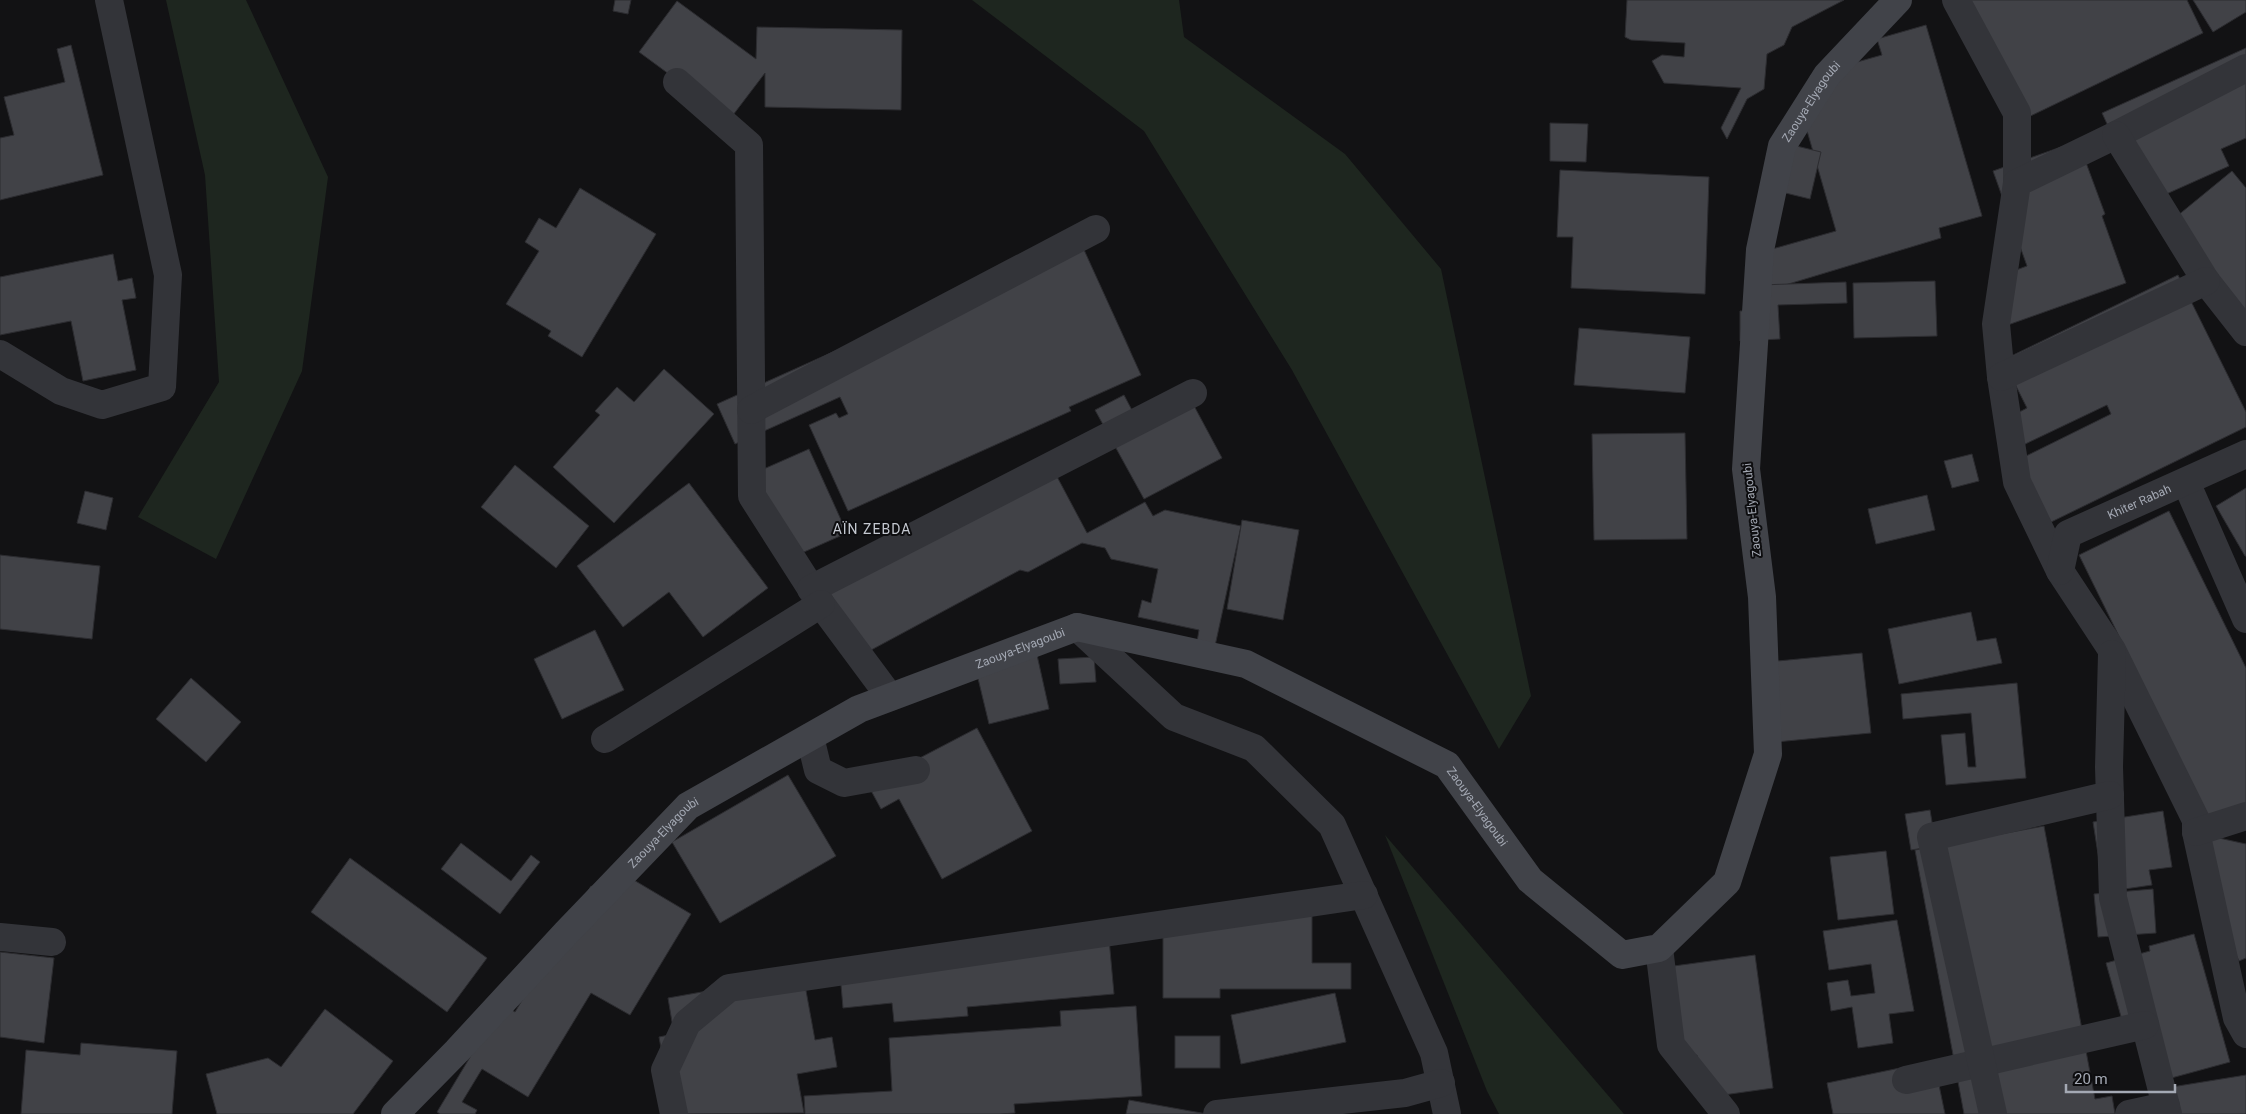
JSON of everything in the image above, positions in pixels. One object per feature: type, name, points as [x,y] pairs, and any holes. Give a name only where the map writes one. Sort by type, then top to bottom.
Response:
[{"type":"street","points":[[0,354],[61,391],[102,405],[162,387],[168,275],[109,0]]},
{"type":"street","name":"Zaouya-Elyagoubi","points":[[394,1114],[457,1051],[688,806],[859,709],[1078,627],[1246,664],[1447,766],[1530,880],[1622,955],[1659,948],[1727,882],[1768,754],[1762,597],[1746,469],[1760,250],[1782,146],[1827,75],[1898,0]]},
{"type":"street","points":[[1956,0],[2017,113],[2017,183],[1996,324],[2001,377],[2017,482],[2060,571],[2112,650],[2196,820],[2196,832],[2237,1018],[2246,1034]]},
{"type":"street","points":[[2017,183],[2116,135],[2246,68]]},
{"type":"street","points":[[677,82],[749,145],[752,496],[816,596],[890,697]]},
{"type":"street","points":[[2116,135],[2206,281],[2246,332]]},
{"type":"street","points":[[751,410],[1096,229]]},
{"type":"street","points":[[2001,377],[2206,281]]},
{"type":"street","points":[[605,738],[816,596],[1193,393]]},
{"type":"street","name":"Khiter Rabah","points":[[2060,571],[2068,534],[2246,454]]},
{"type":"street","points":[[2186,482],[2246,619]]},
{"type":"street","points":[[1078,627],[1174,717],[1254,748],[1332,825],[1434,1053],[1447,1114]]},
{"type":"street","points":[[2112,650],[2110,794],[2113,898],[2167,1110],[2129,1114]]},
{"type":"street","points":[[810,737],[818,770],[844,783],[916,770]]},
{"type":"street","points":[[1993,1114],[1931,837],[2110,794]]},
{"type":"street","points":[[2196,832],[2246,816]]},
{"type":"street","points":[[674,1114],[665,1070],[687,1023],[730,988],[1364,895]]},
{"type":"street","points":[[0,937],[52,942]]},
{"type":"street","points":[[1659,948],[1671,1045],[1726,1114]]},
{"type":"street","points":[[1906,1080],[2145,1025]]},
{"type":"street","points":[[1217,1114],[1405,1093],[1440,1083]]},
{"type":"shaded area","points":[[166,0],[246,0],[328,177],[302,371],[216,559],[138,517],[219,382],[205,175]]},
{"type":"shaded area","points":[[972,0],[1179,0],[1184,37],[1345,154],[1441,269],[1531,696],[1499,749],[1292,370],[1144,131]]},
{"type":"shaded area","points":[[1385,835],[1624,1114],[1499,1114],[1487,1091]]},
{"type":"building","points":[[615,0],[631,0],[628,14],[613,11]]},
{"type":"building","points":[[1627,0],[1844,0],[1792,27],[1784,45],[1767,54],[1764,89],[1747,99],[1727,139],[1721,128],[1741,88],[1664,83],[1652,61],[1662,55],[1684,57],[1685,43],[1631,40],[1625,37]]},
{"type":"building","points":[[1955,0],[2187,0],[2203,33],[2016,123]]},
{"type":"building","points":[[2193,0],[2246,0],[2246,12],[2213,32]]},
{"type":"building","points":[[677,1],[756,59],[757,27],[902,30],[901,110],[765,107],[765,73],[730,119],[639,52]]},
{"type":"building","points":[[1926,25],[1982,216],[1939,228],[1941,238],[1762,292],[1751,255],[1836,231],[1799,103],[1811,75],[1882,55],[1877,39]]},
{"type":"building","points":[[71,45],[103,175],[0,200],[0,138],[14,135],[4,97],[65,82],[57,49]]},
{"type":"building","points":[[2246,48],[2246,138],[2221,149],[2229,166],[2144,204],[2102,113]]},
{"type":"building","points":[[1550,123],[1588,124],[1586,162],[1550,161]]},
{"type":"building","points":[[1776,141],[1821,152],[1810,199],[1765,188]]},
{"type":"building","points":[[2078,141],[2105,214],[2102,216],[2126,283],[2005,326],[1989,280],[2027,266],[1993,171]]},
{"type":"building","points":[[1560,170],[1709,177],[1705,294],[1571,288],[1573,237],[1557,237]]},
{"type":"building","points":[[2232,171],[2246,188],[2246,313],[2171,221]]},
{"type":"building","points":[[580,188],[656,234],[582,357],[548,336],[551,331],[506,304],[539,251],[525,242],[539,218],[556,228]]},
{"type":"building","points":[[1080,241],[1141,375],[1069,407],[1071,411],[848,511],[809,425],[836,413],[839,418],[848,414],[840,397],[735,444],[717,404]]},
{"type":"building","points":[[113,254],[118,281],[132,278],[136,298],[122,300],[136,370],[83,381],[71,321],[0,335],[0,277]]},
{"type":"building","points":[[2178,275],[2246,412],[2246,427],[2045,525],[2014,462],[2111,414],[2107,405],[2019,447],[2006,419],[2027,408],[2003,360]]},
{"type":"building","points":[[1935,281],[1937,336],[1854,338],[1853,283]]},
{"type":"building","points":[[1846,282],[1847,303],[1778,305],[1780,339],[1740,341],[1740,311],[1761,311],[1760,285]]},
{"type":"building","points":[[1579,328],[1690,337],[1685,393],[1574,385]]},
{"type":"building","points":[[664,369],[714,414],[614,523],[553,467],[600,415],[595,411],[617,387],[634,402]]},
{"type":"building","points":[[1185,389],[1222,458],[1144,499],[1095,410],[1124,395],[1135,416]]},
{"type":"building","points":[[1685,433],[1687,539],[1594,540],[1592,434]]},
{"type":"building","points":[[809,449],[847,533],[779,563],[741,479]]},
{"type":"building","points":[[1972,454],[1979,481],[1952,488],[1944,461]]},
{"type":"building","points":[[515,465],[589,526],[556,568],[481,507]]},
{"type":"building","points":[[1054,471],[1087,533],[1145,502],[1153,516],[1165,510],[1241,526],[1215,646],[1197,642],[1199,630],[1138,617],[1142,600],[1151,603],[1158,569],[1111,559],[1105,548],[1082,543],[1028,572],[1020,570],[860,656],[819,579]]},
{"type":"building","points":[[689,483],[768,588],[703,637],[669,592],[623,627],[577,566]]},
{"type":"building","points":[[2246,488],[2246,556],[2245,556],[2216,506]]},
{"type":"building","points":[[85,491],[113,498],[106,530],[77,523]]},
{"type":"building","points":[[1927,495],[1935,530],[1876,544],[1868,509]]},
{"type":"building","points":[[2169,511],[2246,668],[2246,806],[2208,817],[2079,555]]},
{"type":"building","points":[[1242,520],[1299,530],[1283,620],[1227,609]]},
{"type":"building","points":[[0,555],[100,566],[92,639],[0,629]]},
{"type":"building","points":[[1971,612],[1977,641],[1996,638],[2002,663],[1899,684],[1888,629]]},
{"type":"building","points":[[595,630],[624,690],[562,719],[534,659]]},
{"type":"building","points":[[1862,653],[1871,733],[1776,742],[1767,662]]},
{"type":"building","points":[[1037,655],[1049,709],[989,724],[976,670]]},
{"type":"building","points":[[1094,657],[1096,682],[1060,684],[1058,659]]},
{"type":"building","points":[[191,678],[241,722],[206,762],[156,719]]},
{"type":"building","points":[[2017,683],[2026,778],[1946,785],[1941,735],[1965,733],[1968,767],[1976,767],[1971,713],[1903,719],[1901,694]]},
{"type":"building","points":[[977,728],[1032,831],[942,879],[899,799],[881,809],[868,785]]},
{"type":"building","points":[[788,775],[836,856],[720,923],[672,842]]},
{"type":"building","points":[[1930,810],[1936,846],[1911,850],[1905,814]]},
{"type":"building","points":[[2163,811],[2172,867],[2149,870],[2152,885],[2104,892],[2093,822]]},
{"type":"building","points":[[2044,826],[2095,1099],[2112,1096],[2115,1114],[1964,1114],[1915,850]]},
{"type":"building","points":[[2210,836],[2246,844],[2246,958],[2239,961],[2223,928]]},
{"type":"building","points":[[461,843],[511,881],[531,855],[540,862],[500,914],[441,869]]},
{"type":"building","points":[[1886,851],[1894,914],[1838,920],[1830,857]]},
{"type":"building","points":[[350,858],[487,958],[447,1012],[311,912]]},
{"type":"building","points":[[622,873],[691,914],[630,1015],[591,993],[528,1097],[482,1069],[462,1102],[477,1110],[475,1114],[440,1114],[437,1112],[502,1004],[515,1012],[591,886],[608,896]]},
{"type":"building","points":[[2153,889],[2156,933],[2098,937],[2094,894]]},
{"type":"building","points":[[1163,914],[1312,915],[1312,963],[1351,963],[1351,989],[1220,989],[1220,998],[1163,998]]},
{"type":"building","points":[[1897,920],[1914,1011],[1889,1014],[1893,1043],[1858,1048],[1852,1007],[1831,1011],[1827,983],[1848,980],[1851,996],[1875,993],[1871,964],[1829,970],[1823,931]]},
{"type":"building","points":[[2194,934],[2230,1062],[2153,1083],[2139,1035],[2127,1038],[2106,963],[2150,951],[2149,946]]},
{"type":"building","points":[[1109,939],[1114,994],[967,1007],[968,1016],[894,1022],[892,1003],[843,1008],[839,962]]},
{"type":"building","points":[[0,952],[54,958],[44,1043],[0,1037]]},
{"type":"building","points":[[1755,955],[1773,1088],[1702,1098],[1697,1055],[1672,1059],[1659,968]]},
{"type":"building","points":[[803,974],[815,1040],[832,1037],[837,1067],[797,1074],[804,1113],[673,1114],[659,1037],[674,1034],[668,998]]},
{"type":"building","points":[[1335,993],[1346,1042],[1241,1064],[1231,1015]]},
{"type":"building","points":[[1136,1006],[1142,1096],[1014,1104],[1015,1113],[1000,1114],[805,1114],[804,1096],[892,1091],[889,1038],[1061,1026],[1060,1011]]},
{"type":"building","points":[[325,1009],[393,1061],[353,1114],[217,1114],[206,1074],[268,1058],[281,1067]]},
{"type":"building","points":[[1175,1036],[1220,1036],[1220,1068],[1175,1068]]},
{"type":"building","points":[[81,1043],[177,1051],[172,1114],[21,1114],[26,1050],[80,1055]]},
{"type":"building","points":[[1934,1061],[1945,1114],[1833,1114],[1827,1083]]},
{"type":"building","points":[[2246,1075],[2246,1114],[2157,1114],[2153,1090]]},
{"type":"building","points":[[1129,1100],[1207,1114],[1126,1114]]},
{"type":"district","name":"AÏN ZEBDA","points":[[872,529]]}]
